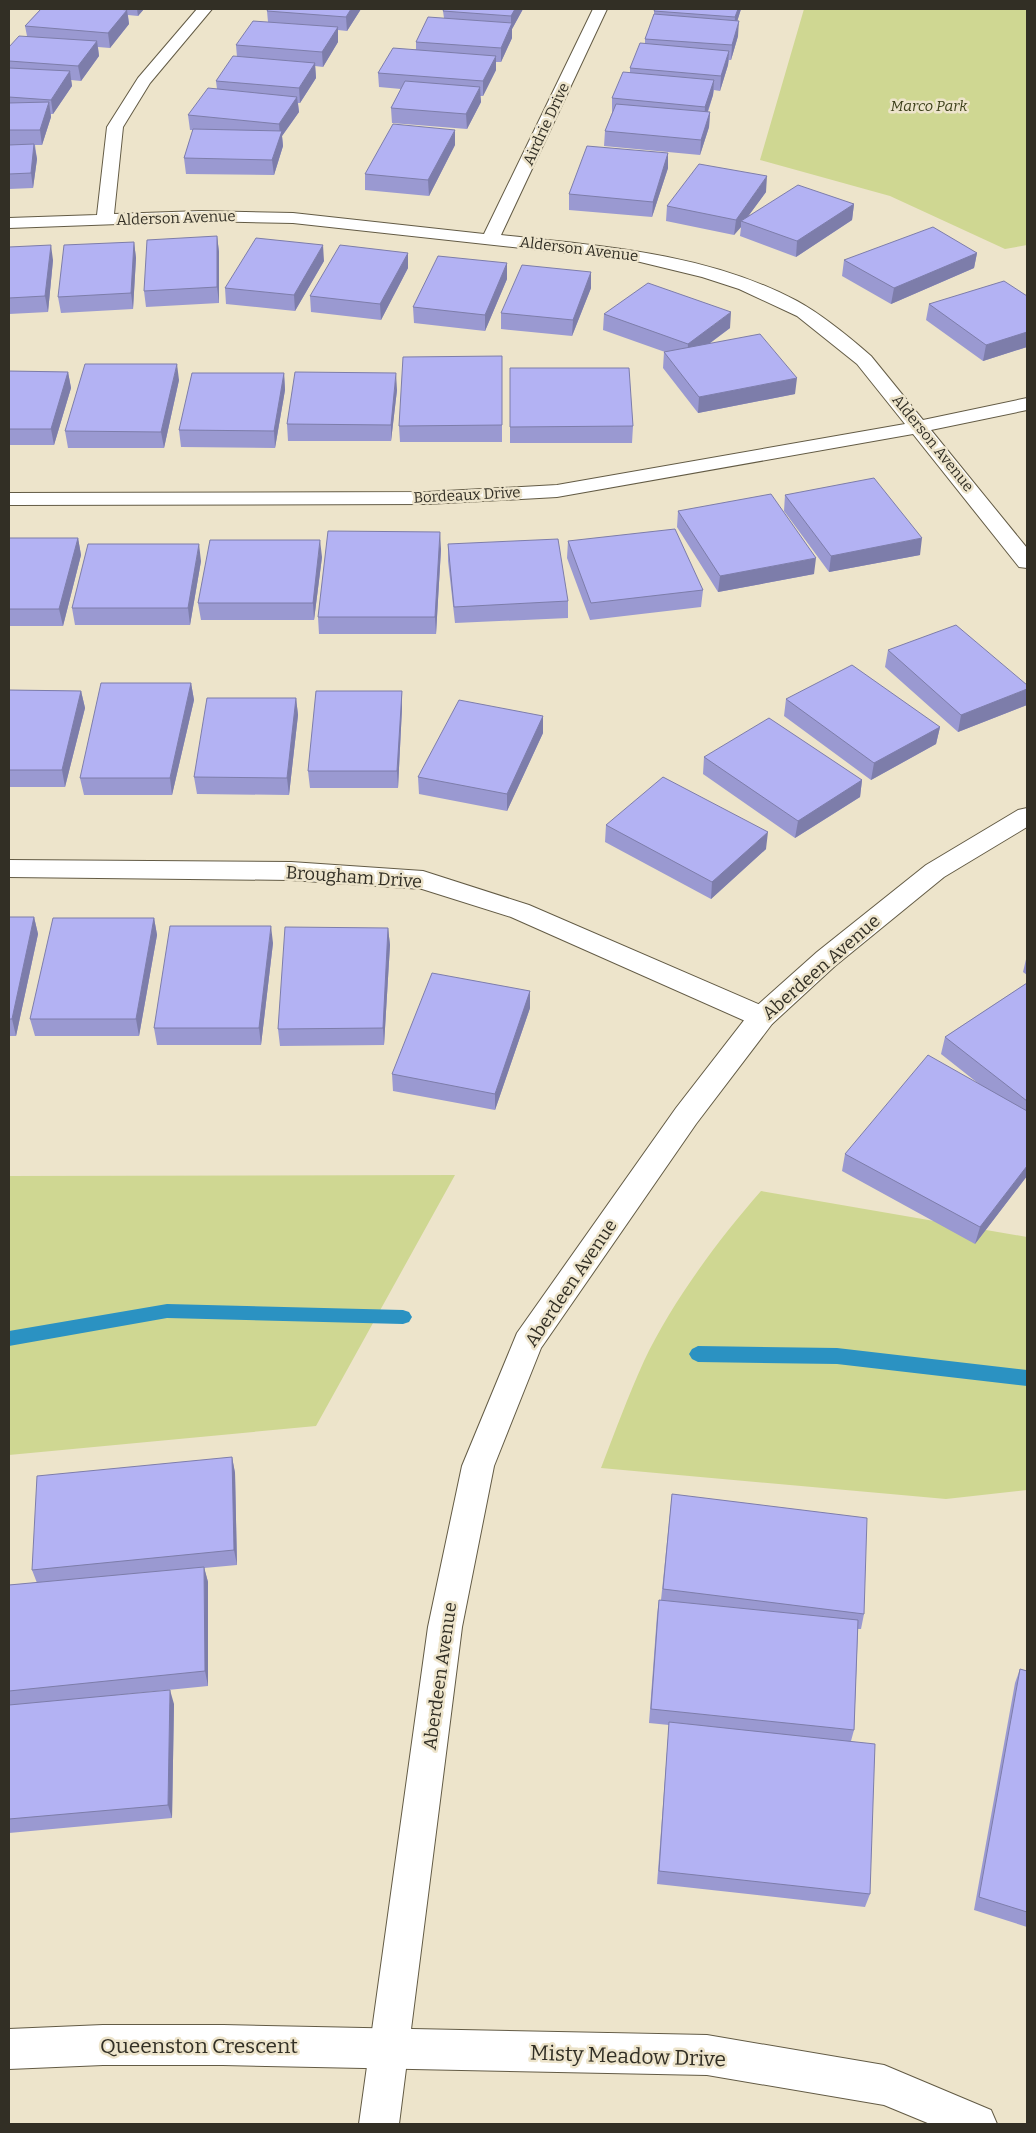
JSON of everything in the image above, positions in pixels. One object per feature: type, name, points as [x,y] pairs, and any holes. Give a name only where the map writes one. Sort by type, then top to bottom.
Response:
[{"type":"street","points":[[105,220],[115,127],[144,81],[205,9]]},
{"type":"street","name":"Airdrie Drive","points":[[491,238],[600,9]]},
{"type":"street","name":"Alderson Avenue","points":[[9,224],[201,216],[293,218],[491,238],[632,255],[682,266],[758,289],[804,313],[834,334],[864,360],[1027,562]]},
{"type":"street","name":"Bordeaux Drive","points":[[9,499],[427,498],[557,490],[919,427],[1027,404]]},
{"type":"street","name":"Aberdeen Avenue","points":[[379,2124],[445,1627],[478,1466],[528,1342],[686,1116],[762,1017],[826,959],[935,871],[1027,816]]},
{"type":"street","name":"Brougham Drive","points":[[9,868],[291,871],[423,880],[520,911],[762,1017]]},
{"type":"street","name":"Queenston Crescent","points":[[9,2049],[103,2045],[389,2048]]},
{"type":"street","name":"Misty Meadow Drive","points":[[389,2048],[707,2055],[884,2085],[977,2124]]},
{"type":"green space","name":"Marco Park","points":[[804,9],[1027,9],[1027,245],[1005,249],[890,196],[760,160]]},
{"type":"green space","points":[[455,1175],[316,1426],[9,1455],[9,1176]]},
{"type":"green space","points":[[761,1191],[1027,1237],[1027,1490],[946,1499],[601,1468],[638,1374],[668,1316],[712,1251]]},
{"type":"building","points":[[41,9],[127,10],[108,33],[25,26]]},
{"type":"building","points":[[268,9],[351,9],[346,17],[267,11]]},
{"type":"building","points":[[444,9],[515,9],[511,16],[443,11]]},
{"type":"building","points":[[655,9],[738,9],[735,17],[654,11]]},
{"type":"building","points":[[654,14],[739,21],[732,45],[645,39]]},
{"type":"building","points":[[428,17],[512,23],[501,48],[416,42]]},
{"type":"building","points":[[253,21],[338,27],[322,52],[236,45]]},
{"type":"building","points":[[19,36],[97,41],[78,66],[9,61],[9,47]]},
{"type":"building","points":[[640,43],[729,51],[721,76],[630,68]]},
{"type":"building","points":[[393,48],[496,56],[483,81],[378,73]]},
{"type":"building","points":[[233,56],[315,63],[299,88],[216,81]]},
{"type":"building","points":[[9,68],[70,71],[51,100],[9,97]]},
{"type":"building","points":[[623,72],[714,80],[705,107],[612,98]]},
{"type":"building","points":[[405,81],[480,87],[466,114],[391,108]]},
{"type":"building","points":[[208,88],[297,97],[279,124],[188,115]]},
{"type":"building","points":[[49,102],[40,130],[9,130],[9,103]]},
{"type":"building","points":[[616,104],[710,112],[701,140],[605,131]]},
{"type":"building","points":[[393,124],[455,130],[428,180],[365,174]]},
{"type":"building","points":[[193,129],[282,131],[272,160],[184,158]]},
{"type":"building","points":[[34,144],[31,173],[9,174],[9,145]]},
{"type":"building","points":[[587,146],[668,153],[653,202],[569,194]]},
{"type":"building","points":[[699,164],[767,176],[736,220],[667,206]]},
{"type":"building","points":[[798,185],[854,204],[797,241],[741,221]]},
{"type":"building","points":[[933,227],[977,253],[894,288],[844,260]]},
{"type":"building","points":[[217,236],[217,287],[144,291],[147,240]]},
{"type":"building","points":[[256,238],[323,245],[294,295],[225,288]]},
{"type":"building","points":[[134,242],[131,293],[58,297],[64,245]]},
{"type":"building","points":[[51,245],[45,296],[9,298],[9,247]]},
{"type":"building","points":[[340,245],[408,253],[380,304],[310,296]]},
{"type":"building","points":[[438,256],[507,263],[485,315],[413,307]]},
{"type":"building","points":[[522,265],[591,272],[573,320],[501,313]]},
{"type":"building","points":[[1004,281],[1027,296],[1027,332],[986,345],[929,304]]},
{"type":"building","points":[[648,283],[731,312],[688,344],[604,314]]},
{"type":"building","points":[[760,334],[797,378],[699,397],[664,352]]},
{"type":"building","points":[[502,356],[502,425],[399,426],[403,357]]},
{"type":"building","points":[[85,364],[177,364],[161,432],[65,431]]},
{"type":"building","points":[[510,368],[629,368],[633,426],[510,427]]},
{"type":"building","points":[[9,371],[68,372],[51,429],[9,429]]},
{"type":"building","points":[[295,372],[396,373],[391,425],[287,424]]},
{"type":"building","points":[[192,373],[284,373],[274,431],[179,430]]},
{"type":"building","points":[[874,478],[922,538],[831,556],[785,495]]},
{"type":"building","points":[[771,494],[816,558],[720,576],[678,511]]},
{"type":"building","points":[[675,529],[703,590],[591,603],[568,541]]},
{"type":"building","points":[[328,531],[440,532],[435,617],[318,617]]},
{"type":"building","points":[[9,538],[78,538],[59,609],[9,609]]},
{"type":"building","points":[[558,539],[568,601],[454,607],[448,544]]},
{"type":"building","points":[[210,540],[320,540],[313,603],[198,603]]},
{"type":"building","points":[[88,544],[199,544],[188,608],[72,608]]},
{"type":"building","points":[[956,625],[1027,685],[1027,689],[961,715],[888,650]]},
{"type":"building","points":[[852,665],[940,727],[874,763],[786,699]]},
{"type":"building","points":[[101,683],[191,683],[170,778],[80,778]]},
{"type":"building","points":[[9,690],[81,691],[62,770],[9,770]]},
{"type":"building","points":[[316,691],[402,691],[397,771],[308,771]]},
{"type":"building","points":[[207,698],[296,698],[287,778],[194,777]]},
{"type":"building","points":[[459,700],[543,716],[507,794],[418,777]]},
{"type":"building","points":[[769,718],[862,780],[798,821],[704,757]]},
{"type":"building","points":[[663,777],[768,832],[712,882],[606,825]]},
{"type":"building","points":[[9,917],[34,917],[12,1019],[9,1019]]},
{"type":"building","points":[[53,918],[154,918],[136,1019],[30,1019]]},
{"type":"building","points":[[170,926],[271,926],[259,1028],[154,1028]]},
{"type":"building","points":[[285,927],[388,928],[383,1028],[278,1029]]},
{"type":"building","points":[[432,973],[530,991],[495,1094],[392,1074]]},
{"type":"building","points":[[1027,983],[1027,1101],[945,1037]]},
{"type":"building","points":[[928,1055],[1027,1111],[1027,1166],[980,1227],[845,1154]]},
{"type":"building","points":[[232,1457],[234,1550],[32,1570],[37,1476]]},
{"type":"building","points":[[672,1494],[867,1518],[864,1614],[663,1589]]},
{"type":"building","points":[[204,1567],[205,1671],[9,1691],[9,1585]]},
{"type":"building","points":[[659,1600],[858,1620],[854,1730],[651,1709]]},
{"type":"building","points":[[1020,1669],[1027,1671],[1027,1912],[979,1897]]},
{"type":"building","points":[[170,1690],[168,1805],[9,1819],[9,1705]]},
{"type":"building","points":[[669,1722],[875,1744],[870,1894],[659,1871]]},
{"type":"waterway","points":[[9,1339],[167,1311],[403,1317]]},
{"type":"waterway","points":[[698,1354],[837,1356],[1027,1378]]}]
